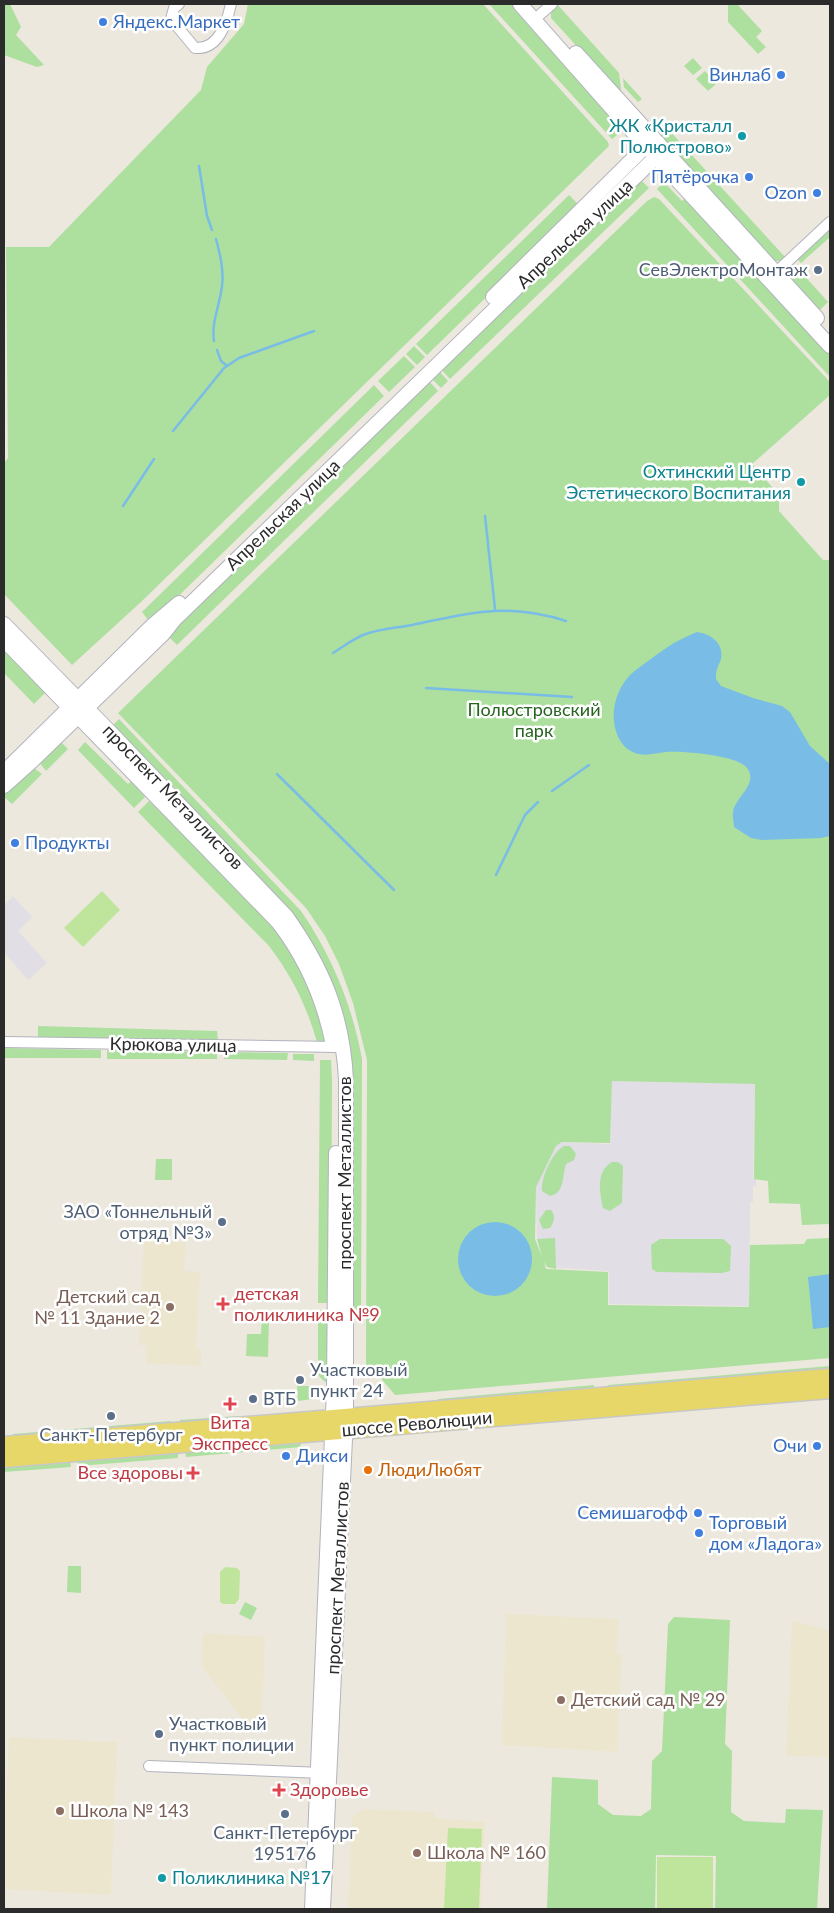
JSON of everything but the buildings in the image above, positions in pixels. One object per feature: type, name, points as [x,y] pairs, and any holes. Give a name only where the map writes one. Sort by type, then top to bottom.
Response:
[{"type":"main road","name":"шоссе Революции","points":[[4,1459],[339,1424],[830,1377]]},
{"type":"main road","name":"шоссе Революции","points":[[4,1445],[830,1390]]},
{"type":"street","points":[[179,4],[172,13],[171,19],[195,48],[211,44],[219,37],[231,4]]},
{"type":"street","points":[[520,4],[536,13],[654,149],[772,275],[830,332]]},
{"type":"street","points":[[536,13],[552,4]]},
{"type":"street","name":"Апрельская улица","points":[[4,786],[153,625],[190,592],[654,149]]},
{"type":"street","points":[[772,275],[830,222]]},
{"type":"street","points":[[772,275],[830,346]]},
{"type":"street","name":"проспект Металлистов","points":[[4,624],[78,708],[278,922],[292,941],[315,986],[338,1047],[346,1080],[339,1424],[324,1773],[323,1909]]},
{"type":"street","name":"проспект Металлистов","points":[[4,640],[78,708]]},
{"type":"street","name":"Апрельская улица","points":[[4,772],[78,708]]},
{"type":"street","name":"Крюкова улица","points":[[4,1042],[338,1047]]},
{"type":"street","points":[[149,1766],[324,1773]]},
{"type":"street","name":"проспект Металлистов","points":[[312,1909],[324,1773]]},
{"type":"shaded area","points":[[13,896],[32,917],[18,931],[47,963],[28,980],[4,952],[4,906]]},
{"type":"shaded area","points":[[612,1081],[755,1084],[753,1179],[756,1179],[756,1186],[753,1186],[753,1202],[750,1202],[749,1306],[609,1304],[609,1271],[547,1267],[537,1239],[536,1187],[556,1146],[562,1142],[610,1144]]},
{"type":"shaded area","name":"Детский сад № 11 Здание 2","points":[[144,1240],[186,1242],[184,1271],[200,1272],[196,1349],[201,1350],[201,1366],[146,1363],[146,1345],[139,1345]]},
{"type":"shaded area","name":"Детский сад № 29","points":[[506,1614],[619,1619],[616,1654],[622,1655],[617,1752],[502,1745]]},
{"type":"shaded area","points":[[792,1620],[830,1631],[830,1757],[786,1756]]},
{"type":"shaded area","points":[[203,1633],[265,1637],[262,1726],[247,1725],[201,1666]]},
{"type":"shaded area","name":"Школа № 143","points":[[9,1737],[117,1742],[111,1895],[4,1889]]},
{"type":"shaded area","name":"Школа № 160","points":[[363,1809],[434,1812],[434,1818],[485,1822],[481,1909],[348,1909],[352,1818]]},
{"type":"green space","points":[[4,4],[10,4],[21,27],[16,35],[44,65],[37,67],[4,55]]},
{"type":"green space","points":[[248,4],[483,4],[608,142],[609,146],[141,602],[72,665],[4,594],[4,463],[8,458],[6,247],[49,247],[201,90],[207,67],[244,24]]},
{"type":"green space","points":[[489,4],[513,4],[564,60],[572,73],[623,130],[612,139]]},
{"type":"green space","points":[[557,4],[619,73],[622,96],[551,18],[551,11]]},
{"type":"green space","points":[[728,4],[737,4],[762,31],[756,37],[766,47],[758,54],[728,22]]},
{"type":"green space","points":[[693,58],[702,68],[693,75],[684,66]]},
{"type":"green space","points":[[705,71],[716,84],[708,91],[696,79]]},
{"type":"green space","points":[[623,78],[642,99],[638,102],[624,87]]},
{"type":"green space","points":[[657,117],[785,257],[780,261],[772,261],[648,125]]},
{"type":"green space","points":[[640,179],[649,188],[450,379],[440,368]]},
{"type":"green space","points":[[664,182],[682,201],[685,198],[830,353],[830,377],[657,189]]},
{"type":"green space","points":[[569,195],[578,204],[566,215],[554,231],[427,355],[416,344]]},
{"type":"green space","name":"Полюстровский парк","points":[[654,197],[659,199],[830,382],[830,395],[752,464],[779,495],[779,511],[823,560],[830,560],[830,1224],[802,1225],[800,1204],[769,1203],[768,1181],[754,1179],[755,1084],[612,1081],[610,1143],[562,1142],[556,1146],[536,1187],[535,1239],[542,1257],[537,1239],[555,1238],[556,1269],[547,1267],[544,1262],[546,1269],[608,1272],[608,1305],[748,1307],[750,1245],[804,1244],[807,1239],[830,1238],[830,1358],[395,1395],[372,1368],[366,1368],[367,1060],[353,1003],[339,964],[325,936],[306,908],[118,713],[647,201]]},
{"type":"green space","points":[[830,229],[830,237],[801,263],[797,259]]},
{"type":"green space","points":[[793,263],[828,302],[819,311],[785,273]]},
{"type":"green space","points":[[414,346],[425,357],[417,365],[406,354]]},
{"type":"green space","points":[[404,356],[415,367],[389,392],[378,381]]},
{"type":"green space","points":[[438,370],[448,381],[441,388],[431,378]]},
{"type":"green space","points":[[428,380],[438,391],[177,645],[168,636],[180,621]]},
{"type":"green space","points":[[374,385],[384,396],[161,613],[149,621],[142,612]]},
{"type":"green space","points":[[4,650],[45,693],[34,704],[4,673]]},
{"type":"green space","points":[[119,719],[301,911],[322,946],[339,982],[353,1019],[362,1059],[361,1320],[350,1320],[344,1024],[339,1002],[330,978],[312,942],[291,913],[177,796],[176,789],[113,725]]},
{"type":"green space","points":[[61,742],[68,749],[46,771],[39,762]]},
{"type":"green space","points":[[85,742],[128,784],[131,781],[145,797],[134,808],[78,750]]},
{"type":"green space","points":[[34,768],[42,774],[12,804],[4,797],[4,792],[13,787]]},
{"type":"green space","points":[[149,801],[262,910],[287,943],[319,1011],[324,1041],[317,1042],[309,1016],[298,992],[269,946],[138,812]]},
{"type":"green space","points":[[102,891],[120,910],[83,947],[64,928]]},
{"type":"green space","points":[[38,1026],[217,1031],[218,1040],[38,1037]]},
{"type":"green space","points":[[4,1048],[101,1050],[101,1058],[4,1058]]},
{"type":"green space","points":[[107,1050],[217,1052],[217,1059],[107,1059]]},
{"type":"green space","points":[[224,1052],[288,1053],[287,1060],[224,1059]]},
{"type":"green space","points":[[293,1054],[314,1054],[314,1061],[293,1060]]},
{"type":"green space","points":[[320,1060],[331,1060],[332,1080],[331,1303],[318,1303]]},
{"type":"green space","points":[[564,1146],[570,1146],[576,1154],[574,1160],[566,1164],[561,1188],[550,1196],[542,1191],[543,1179],[555,1154]]},
{"type":"green space","points":[[156,1159],[172,1159],[172,1180],[155,1180]]},
{"type":"green space","points":[[612,1162],[618,1162],[623,1166],[622,1203],[610,1211],[603,1208],[600,1183],[603,1171]]},
{"type":"green space","points":[[546,1210],[551,1210],[554,1214],[554,1219],[550,1228],[543,1229],[539,1220]]},
{"type":"green space","points":[[660,1239],[723,1239],[731,1246],[730,1271],[722,1273],[657,1272],[652,1269],[651,1245]]},
{"type":"green space","points":[[318,1310],[331,1310],[328,1381],[325,1382],[318,1375]]},
{"type":"green space","points":[[262,1316],[269,1316],[268,1357],[246,1356],[247,1334],[261,1334]]},
{"type":"green space","points":[[830,1366],[830,1369],[609,1387],[608,1385]]},
{"type":"green space","points":[[594,1385],[594,1389],[438,1402],[438,1399]]},
{"type":"green space","points":[[297,1386],[312,1386],[313,1399],[298,1401]]},
{"type":"green space","points":[[238,1416],[238,1418],[180,1423],[180,1420]]},
{"type":"green space","points":[[171,1421],[171,1424],[14,1437],[13,1434]]},
{"type":"green space","points":[[300,1441],[301,1447],[186,1457],[185,1450]]},
{"type":"green space","points":[[178,1451],[178,1458],[78,1466],[78,1460]]},
{"type":"green space","points":[[70,1460],[71,1467],[4,1472],[4,1466]]},
{"type":"green space","points":[[68,1566],[81,1566],[81,1593],[67,1592]]},
{"type":"green space","points":[[225,1567],[237,1568],[240,1571],[239,1599],[235,1604],[223,1604],[220,1602],[220,1572]]},
{"type":"green space","points":[[245,1602],[257,1608],[251,1620],[239,1614]]},
{"type":"green space","points":[[674,1617],[730,1620],[725,1744],[732,1751],[731,1812],[744,1821],[785,1823],[786,1809],[823,1810],[817,1909],[715,1909],[716,1856],[656,1855],[655,1909],[547,1909],[552,1777],[598,1780],[598,1804],[613,1815],[641,1816],[651,1809],[652,1761],[662,1751],[668,1624]]},
{"type":"green space","points":[[448,1828],[482,1829],[479,1909],[444,1909]]},
{"type":"green space","points":[[657,1857],[713,1857],[713,1909],[657,1909]]},
{"type":"water","points":[[697,632],[712,637],[720,648],[721,659],[716,679],[721,686],[782,706],[790,712],[810,746],[830,764],[830,836],[762,840],[751,838],[734,827],[733,814],[735,806],[750,780],[747,768],[732,760],[696,753],[666,752],[649,755],[639,754],[627,749],[621,743],[614,724],[614,709],[618,694],[625,681],[630,675],[662,651]]},
{"type":"water","points":[[495,1222],[516,1228],[526,1238],[532,1259],[526,1280],[516,1290],[495,1296],[474,1290],[464,1280],[458,1259],[464,1238],[474,1228]]},
{"type":"water","points":[[830,1274],[830,1327],[813,1329],[808,1277]]},
{"type":"waterway","points":[[199,166],[207,216],[212,230]]},
{"type":"waterway","points":[[214,341],[213,334],[222,280],[221,262],[216,239]]},
{"type":"waterway","points":[[173,431],[224,368],[239,358],[314,331]]},
{"type":"waterway","points":[[217,350],[221,361],[226,365]]},
{"type":"waterway","points":[[123,506],[154,459]]},
{"type":"waterway","points":[[485,516],[495,609]]},
{"type":"waterway","points":[[333,653],[369,633],[470,613],[488,611],[525,612],[566,621]]},
{"type":"waterway","points":[[426,688],[572,697]]},
{"type":"waterway","points":[[552,791],[589,765]]},
{"type":"waterway","points":[[277,774],[394,890]]},
{"type":"waterway","points":[[496,875],[525,815],[538,802]]},
{"type":"place","name":"Яндекс.Маркет","points":[[103,22]]},
{"type":"place","name":"Винлаб","points":[[781,75]]},
{"type":"place","name":"ЖК «Кристалл Полюстрово»","points":[[742,136]]},
{"type":"place","name":"Пятёрочка","points":[[749,177]]},
{"type":"place","name":"Ozon","points":[[817,193]]},
{"type":"place","name":"СевЭлектроМонтаж","points":[[818,270]]},
{"type":"place","name":"Охтинский Центр Эстетического Воспитания","points":[[801,482]]},
{"type":"place","name":"Продукты","points":[[15,843]]},
{"type":"place","name":"ЗАО «Тоннельный отряд №3»","points":[[222,1222]]},
{"type":"place","name":"детская поликлиника №9","points":[[223,1304]]},
{"type":"place","name":"Детский сад № 11 Здание 2","points":[[170,1307]]},
{"type":"place","name":"Участковый пункт 24","points":[[300,1380]]},
{"type":"place","name":"ВТБ","points":[[253,1399]]},
{"type":"place","name":"Вита Экспресс","points":[[230,1404]]},
{"type":"place","name":"Санкт-Петербург","points":[[111,1416]]},
{"type":"place","name":"Очи","points":[[817,1446]]},
{"type":"place","name":"Дикси","points":[[286,1456]]},
{"type":"place","name":"ЛюдиЛюбят","points":[[368,1470]]},
{"type":"place","name":"Все здоровы","points":[[193,1473]]},
{"type":"place","name":"Семишагофф","points":[[698,1513]]},
{"type":"place","name":"Торговый дом «Ладога»","points":[[699,1533]]},
{"type":"place","name":"Детский сад № 29","points":[[561,1700]]},
{"type":"place","name":"Участковый пункт полиции","points":[[159,1734]]},
{"type":"place","name":"Здоровье","points":[[279,1790]]},
{"type":"place","name":"Школа № 143","points":[[60,1811]]},
{"type":"place","name":"Санкт-Петербург 195176","points":[[285,1814]]},
{"type":"place","name":"Школа № 160","points":[[417,1853]]},
{"type":"place","name":"Поликлиника №17","points":[[162,1878]]}]
